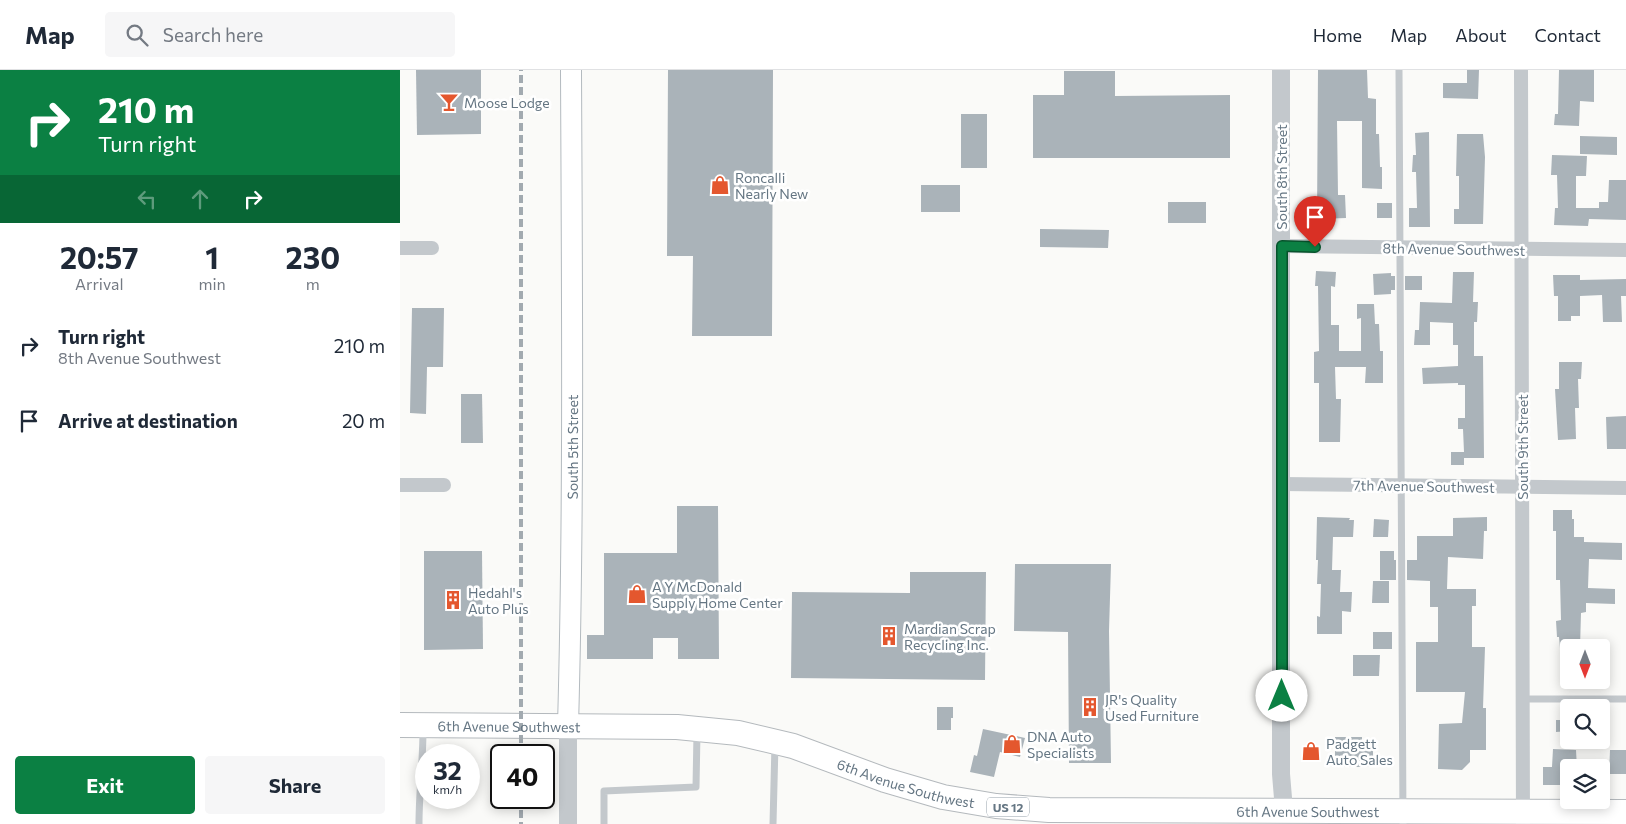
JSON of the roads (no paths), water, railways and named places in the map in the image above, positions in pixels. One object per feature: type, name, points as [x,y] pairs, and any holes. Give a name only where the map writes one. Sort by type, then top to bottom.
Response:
[{"type":"highway","name":"6th Avenue Southwest","points":[[411,725],[677,727],[738,734],[775,742],[885,780],[943,797],[1049,817],[1523,818],[1626,812]]},
{"type":"main road","name":"South 5th Street","points":[[568,726],[572,605],[571,70]]},
{"type":"street","name":"South 8th Street","points":[[1281,70],[1282,774],[1284,817]]},
{"type":"street","name":"South 9th Street","points":[[1521,70],[1523,818]]},
{"type":"street","name":"8th Avenue Southwest","points":[[1282,246],[1626,250]]},
{"type":"street","points":[[400,248],[432,248]]},
{"type":"street","name":"7th Avenue Southwest","points":[[1282,484],[1626,488]]},
{"type":"street","points":[[400,485],[444,485]]},
{"type":"street","name":"South 5th Street","points":[[568,726],[568,824]]},
{"type":"lane","points":[[1400,70],[1403,817]]},
{"type":"lane","points":[[1522,699],[1626,699]]},
{"type":"lane","points":[[411,725],[423,758],[419,785],[419,824]]},
{"type":"lane","points":[[604,824],[604,791],[696,787],[697,730]]},
{"type":"lane","points":[[773,824],[775,742]]},
{"type":"railway","points":[[521,70],[521,744]]},
{"type":"railway","points":[[521,809],[521,824]]},
{"type":"place","name":"Moose Lodge","points":[[449,102]]},
{"type":"place","name":"Roncalli Nearly New","points":[[720,185]]},
{"type":"place","name":"A Y McDonald Supply Home Center","points":[[637,594]]},
{"type":"place","name":"Hedahl's Auto Plus","points":[[453,600]]},
{"type":"place","name":"Mardian Scrap Recycling Inc.","points":[[889,636]]},
{"type":"place","name":"JR's Quality Used Furniture","points":[[1090,707]]},
{"type":"place","name":"DNA Auto Specialists","points":[[1012,744]]},
{"type":"place","name":"Padgett Auto Sales","points":[[1311,751]]}]
